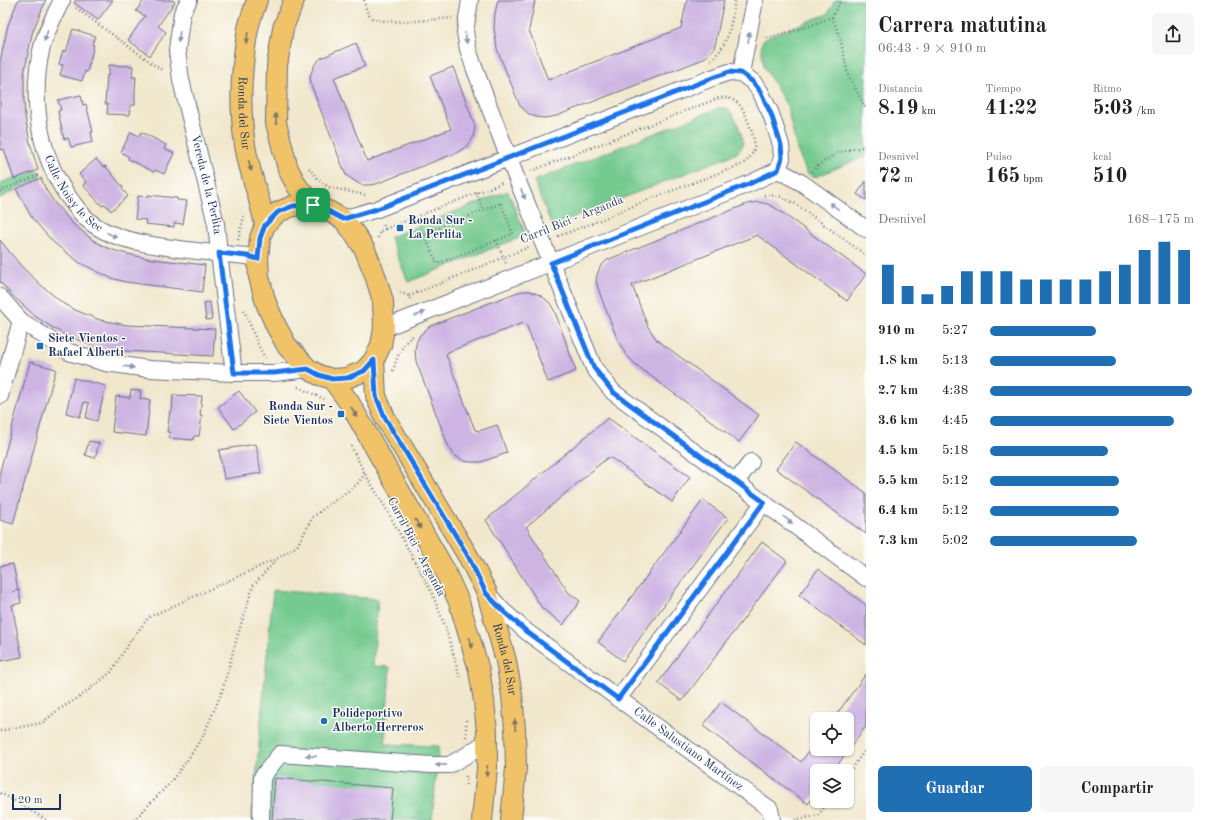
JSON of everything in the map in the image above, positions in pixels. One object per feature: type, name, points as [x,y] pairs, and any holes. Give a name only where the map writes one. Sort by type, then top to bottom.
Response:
[{"type":"main road","name":"Ronda del Sur","points":[[257,0],[248,28],[240,102],[245,146],[262,208],[265,225]]},
{"type":"main road","name":"Ronda del Sur","points":[[294,0],[283,28],[277,66],[276,123],[288,168],[297,186],[313,205]]},
{"type":"main road","name":"Ronda del Sur","points":[[313,205],[343,219],[355,234],[365,250],[383,301],[384,328],[381,345],[374,360],[364,371],[347,378],[332,379],[319,375],[308,369],[287,346],[266,303],[259,277],[258,259],[260,238],[265,225],[278,212],[293,206],[313,205]]},
{"type":"main road","name":"Ronda del Sur","points":[[374,360],[376,396],[385,418],[468,556],[486,593],[506,661],[512,695],[516,768],[511,820]]},
{"type":"main road","points":[[332,379],[349,402],[444,568],[459,602],[479,670],[484,701],[487,741],[487,769],[482,820]]},
{"type":"street","name":"Vereda de la Perlita","points":[[189,0],[182,13],[177,50],[188,114],[216,224],[234,373]]},
{"type":"street","points":[[470,0],[465,32],[468,49],[474,67],[508,158],[594,368],[613,392],[866,578]]},
{"type":"street","points":[[741,73],[755,0]]},
{"type":"street","name":"Calle Noisy le Sec","points":[[66,2],[49,28],[42,50],[38,73],[37,106],[42,138],[46,152],[52,169],[66,195],[81,214],[98,228],[120,238],[172,248],[247,256],[258,259]]},
{"type":"street","points":[[343,219],[377,209],[729,72],[741,73],[753,82],[760,91],[771,114],[782,152],[782,158],[778,170],[751,183],[384,328]]},
{"type":"street","points":[[778,170],[802,183],[866,229]]},
{"type":"street","points":[[0,298],[21,322],[69,352],[106,363],[149,369],[234,373],[274,373],[308,369]]},
{"type":"street","points":[[0,396],[21,322]]},
{"type":"street","points":[[736,482],[751,462]]},
{"type":"street","points":[[618,699],[764,502]]},
{"type":"street","name":"Calle Salustiano Martínez","points":[[486,593],[502,610],[527,632],[770,809],[772,820]]},
{"type":"street","points":[[261,820],[262,777],[280,754],[449,765],[487,741]]},
{"type":"path","points":[[364,0],[365,9],[370,17],[378,21],[390,22],[467,16]]},
{"type":"path","points":[[719,98],[708,65],[710,61],[719,53],[728,38],[735,0]]},
{"type":"path","points":[[748,42],[807,27],[832,17],[841,0]]},
{"type":"path","points":[[66,2],[160,69],[180,72]]},
{"type":"path","points":[[832,17],[840,37],[848,75],[866,108]]},
{"type":"path","points":[[385,228],[719,98],[725,97],[731,98],[738,102],[748,119],[754,139],[754,147],[751,157],[744,164],[757,195],[779,196],[794,203],[866,255]]},
{"type":"path","points":[[802,183],[819,165],[837,152],[866,146]]},
{"type":"path","name":"Carril Bici - Arganda","points":[[409,296],[650,199],[744,164]]},
{"type":"path","points":[[469,173],[483,210]]},
{"type":"path","points":[[0,191],[41,174]]},
{"type":"path","points":[[500,203],[513,234],[496,240],[436,264],[424,234],[500,203]]},
{"type":"path","points":[[496,240],[512,278]]},
{"type":"path","name":"Carril Bici - Arganda","points":[[350,444],[365,474],[384,505],[432,593],[445,626],[462,684]]},
{"type":"path","points":[[0,731],[42,723],[58,710],[80,697],[112,672],[131,640],[149,617],[278,558],[297,546],[313,516],[343,496],[357,484],[365,474]]},
{"type":"path","points":[[134,820],[169,784],[186,762],[202,736],[222,692],[253,586],[278,558]]},
{"type":"path","points":[[466,719],[466,786]]},
{"type":"path","points":[[854,765],[866,749]]},
{"type":"path","points":[[0,793],[46,820]]},
{"type":"path","points":[[795,820],[818,815],[823,808]]},
{"type":"green space","points":[[835,0],[866,0],[866,156],[818,176],[812,177],[807,173],[797,150],[787,106],[764,67],[761,45],[764,39],[769,36],[828,14]]},
{"type":"green space","points":[[719,108],[726,108],[731,112],[742,135],[742,147],[737,153],[552,226],[534,181]]},
{"type":"green space","points":[[38,170],[40,178],[0,198],[0,183]]},
{"type":"green space","points":[[508,191],[526,235],[408,282],[390,237]]},
{"type":"green space","name":"Polideportivo Alberto Herreros","points":[[273,590],[378,599],[373,666],[390,667],[385,744],[439,746],[432,820],[252,820]]},
{"type":"building","points":[[18,0],[46,0],[32,34],[24,74],[25,116],[30,143],[38,170],[14,179],[4,149],[0,150],[0,62],[8,25]]},
{"type":"building","points":[[76,0],[113,0],[98,20],[74,3]]},
{"type":"building","points":[[144,0],[172,0],[175,2],[158,26],[166,32],[150,56],[128,40],[145,16],[136,11]]},
{"type":"building","points":[[498,0],[535,0],[529,30],[548,80],[681,28],[687,0],[724,0],[714,48],[701,60],[556,116],[544,118],[529,114],[520,106],[497,49],[494,28]]},
{"type":"building","points":[[73,29],[95,36],[87,72],[85,71],[82,81],[60,75],[63,65],[59,64],[63,51],[66,52]]},
{"type":"building","points":[[356,43],[365,66],[334,78],[367,161],[451,129],[430,76],[453,67],[475,126],[473,138],[467,146],[456,153],[376,184],[361,185],[346,175],[311,85],[310,76],[315,64],[321,58]]},
{"type":"building","points":[[109,65],[133,66],[132,77],[136,77],[135,105],[131,105],[130,115],[107,114],[108,104],[105,104]]},
{"type":"building","points":[[81,95],[83,105],[86,104],[93,132],[91,132],[93,142],[71,147],[68,138],[64,139],[58,111],[61,110],[58,100]]},
{"type":"building","points":[[131,132],[139,136],[141,132],[166,145],[164,149],[174,153],[164,174],[155,170],[154,172],[128,159],[129,157],[121,152]]},
{"type":"building","points":[[96,159],[103,167],[105,166],[123,187],[122,189],[128,196],[111,211],[105,204],[102,206],[83,185],[86,182],[79,174]]},
{"type":"building","points":[[41,178],[46,190],[54,202],[72,223],[93,240],[105,247],[145,258],[205,265],[202,292],[126,282],[111,278],[80,263],[54,243],[32,218],[16,189]]},
{"type":"building","points":[[866,181],[866,200],[857,194]]},
{"type":"building","points":[[148,195],[177,198],[177,200],[187,201],[183,224],[174,223],[174,227],[145,224],[146,220],[135,219],[138,196],[148,197]]},
{"type":"building","points":[[758,202],[768,204],[777,209],[866,274],[847,301],[757,235],[632,285],[648,327],[657,340],[759,415],[739,442],[640,368],[625,353],[618,341],[596,280],[600,267],[607,260],[747,204]]},
{"type":"building","points":[[0,240],[21,266],[42,286],[64,304],[75,310],[100,320],[127,325],[215,329],[213,356],[125,351],[93,346],[63,334],[36,317],[0,282]]},
{"type":"building","points":[[524,291],[530,291],[540,295],[550,303],[555,312],[576,371],[548,382],[526,324],[523,323],[448,352],[446,355],[475,430],[479,431],[497,425],[507,453],[481,462],[464,461],[454,455],[447,443],[416,361],[415,350],[417,341],[420,335],[430,326]]},
{"type":"building","points":[[210,302],[212,319],[206,320],[204,303]]},
{"type":"building","points":[[30,362],[56,369],[13,524],[0,520],[0,471]]},
{"type":"building","points":[[74,378],[106,386],[97,421],[86,418],[89,403],[84,402],[80,417],[66,413]]},
{"type":"building","points":[[131,390],[141,391],[140,399],[150,400],[146,436],[112,432],[116,396],[130,398]]},
{"type":"building","points":[[239,391],[255,412],[234,429],[218,407]]},
{"type":"building","points":[[173,395],[202,396],[200,415],[202,415],[199,436],[194,436],[193,440],[169,438],[170,432],[167,432],[170,411],[172,411]]},
{"type":"building","points":[[608,418],[690,477],[672,502],[611,458],[607,458],[526,527],[568,592],[580,601],[563,625],[542,608],[486,520]]},
{"type":"building","points":[[89,441],[99,443],[95,458],[85,455]]},
{"type":"building","points":[[796,442],[866,493],[866,534],[776,469]]},
{"type":"building","points":[[256,444],[261,473],[224,479],[219,450]]},
{"type":"building","points":[[703,500],[728,518],[623,661],[598,642]]},
{"type":"building","points":[[762,542],[787,561],[682,701],[658,683]]},
{"type":"building","points":[[13,564],[18,590],[12,592],[19,590],[21,603],[12,605],[22,657],[0,661],[0,566]]},
{"type":"building","points":[[818,569],[866,605],[866,645],[799,595]]},
{"type":"building","points":[[866,674],[866,726],[854,742],[854,712],[838,712]]},
{"type":"building","points":[[721,702],[801,762],[810,750],[810,756],[844,756],[838,764],[810,764],[810,801],[808,804],[703,726]]},
{"type":"building","points":[[275,778],[393,788],[390,820],[272,820]]},
{"type":"place","name":"Ronda Sur - La Perlita","points":[[400,228]]},
{"type":"place","name":"Siete Vientos - Rafael Alberti","points":[[40,346]]},
{"type":"place","name":"Ronda Sur - Siete Vientos","points":[[341,414]]},
{"type":"place","name":"Polideportivo Alberto Herreros","points":[[324,721]]},
{"type":"route","points":[[729,72],[741,73],[753,82],[760,91],[771,114],[781,145],[782,158],[778,170],[767,177],[551,263],[594,368],[613,392],[764,502],[618,699],[527,632],[502,610],[486,593],[468,556],[385,418],[376,396],[374,360],[364,371],[347,378],[332,379],[319,375],[308,369],[274,373],[234,373],[219,253],[247,256],[258,259],[260,238],[265,225],[278,212],[293,206],[313,205],[343,219],[377,209],[729,72]]}]
